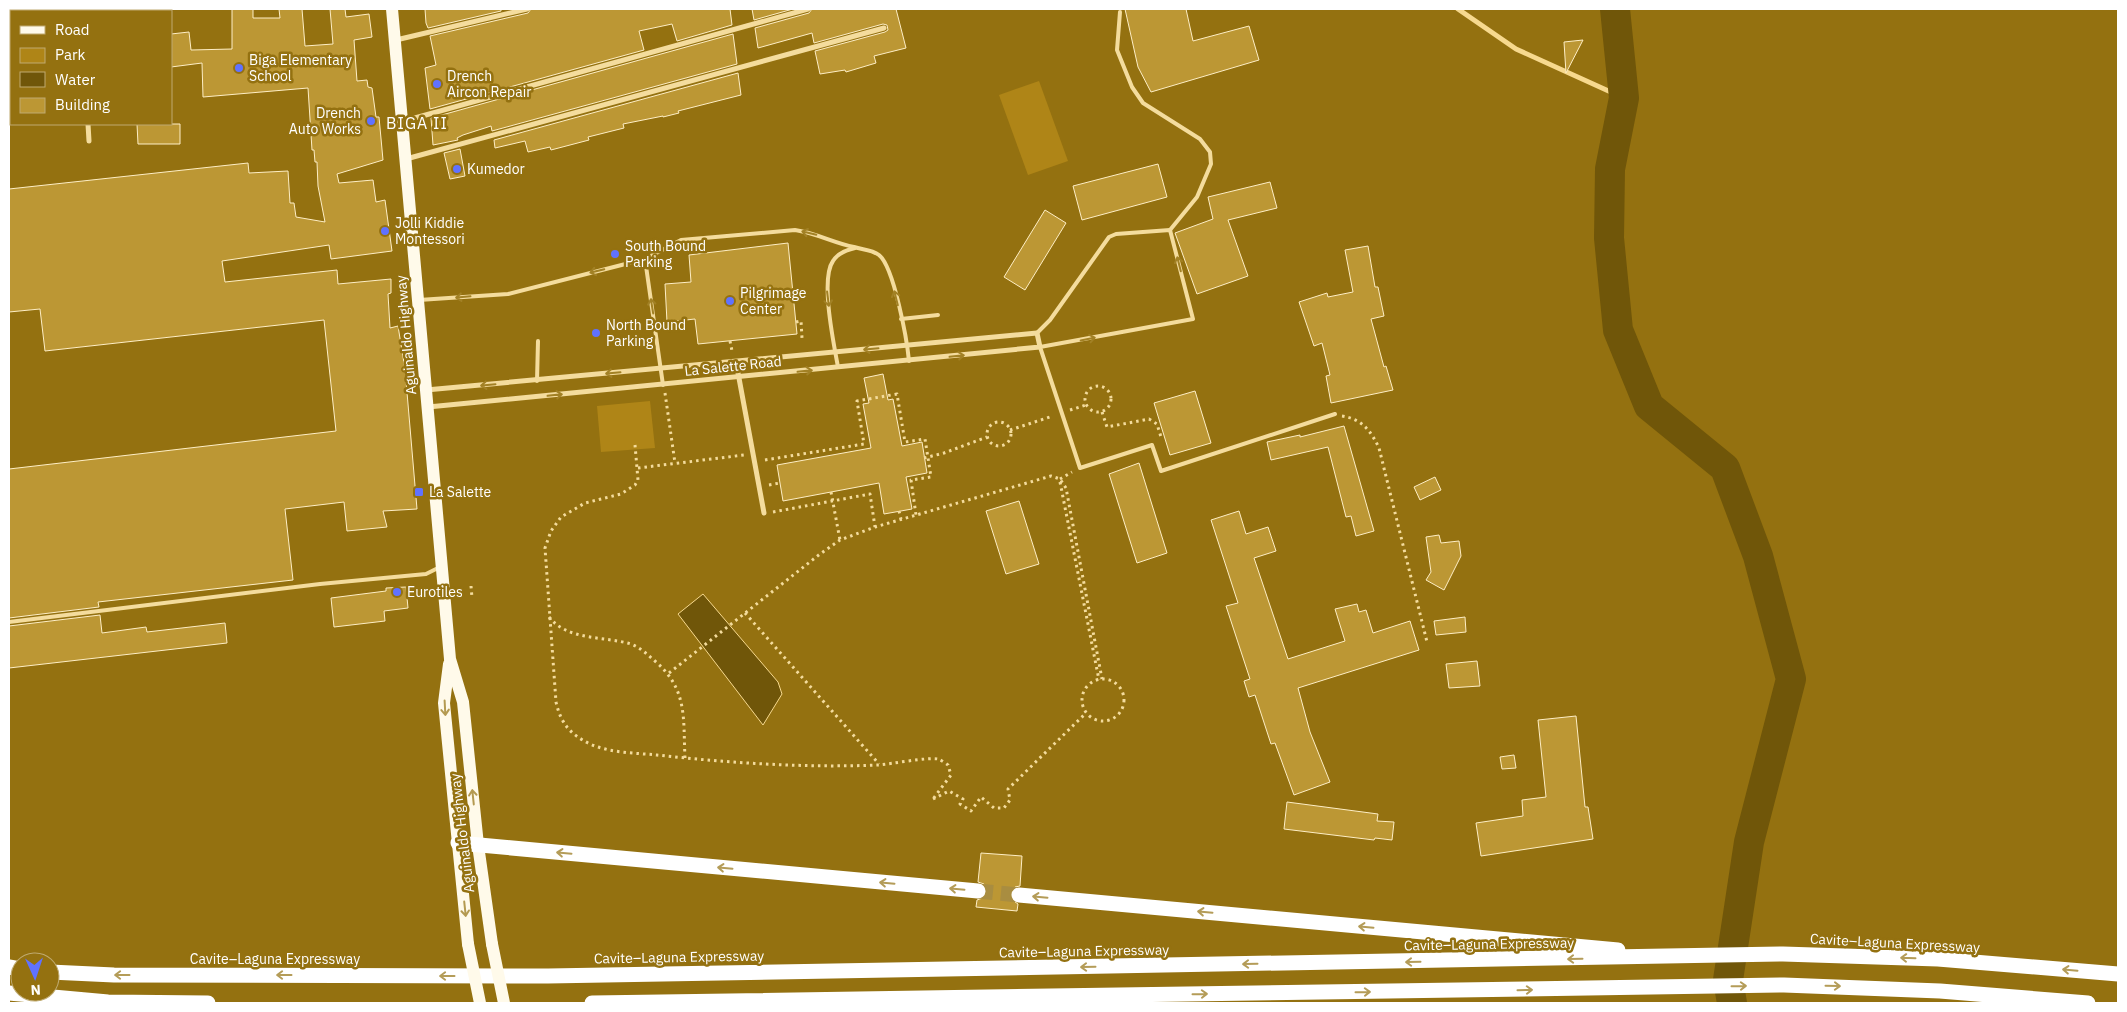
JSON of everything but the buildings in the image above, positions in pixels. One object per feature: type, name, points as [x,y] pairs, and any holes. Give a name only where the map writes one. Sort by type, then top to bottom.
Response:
[{"type":"highway","points":[[458,843],[978,891]]},
{"type":"highway","points":[[1019,895],[1694,957]]},
{"type":"highway","name":"Cavite–Laguna Expressway","points":[[60,972],[114,975],[548,976],[1783,954],[1938,959],[2118,974]]},
{"type":"highway","points":[[592,1003],[1784,985],[1940,991],[2088,1003]]},
{"type":"highway","points":[[9,993],[108,1002],[208,1003]]},
{"type":"main road","name":"Aguinaldo Highway","points":[[392,9],[428,407],[440,567],[450,660],[463,702],[478,845],[492,944],[504,1003]]},
{"type":"main road","name":"Aguinaldo Highway","points":[[450,660],[444,703],[468,944],[480,1003]]},
{"type":"street","points":[[395,40],[527,9]]},
{"type":"street","points":[[402,122],[808,9]]},
{"type":"street","points":[[406,159],[884,28]]},
{"type":"street","points":[[88,125],[89,141]]},
{"type":"street","points":[[1037,333],[1040,348]]},
{"type":"street","name":"La Salette Road","points":[[426,390],[1037,333]]},
{"type":"street","name":"La Salette Road","points":[[428,407],[1040,348]]},
{"type":"street","points":[[736,362],[764,513]]},
{"type":"lane","points":[[1037,333],[1050,320],[1109,237],[1116,234],[1170,230],[1198,197],[1211,164],[1210,152],[1200,139],[1143,104],[1132,87],[1117,50],[1120,12]]},
{"type":"lane","points":[[418,300],[508,294],[645,259],[681,240],[796,230],[810,232],[855,248],[873,251],[886,262],[909,360]]},
{"type":"lane","points":[[1170,230],[1193,319],[1040,348],[1080,468],[1152,445],[1161,471],[1335,414]]},
{"type":"lane","points":[[838,367],[826,279],[832,262],[838,255],[855,248]]},
{"type":"lane","points":[[645,259],[663,385]]},
{"type":"lane","points":[[901,320],[938,315]]},
{"type":"lane","points":[[537,381],[538,341]]},
{"type":"lane","points":[[9,622],[320,584],[426,574],[440,567]]},
{"type":"path","points":[[796,322],[800,321],[802,338]]},
{"type":"path","points":[[730,340],[730,346]]},
{"type":"path","points":[[663,385],[675,463]]},
{"type":"path","points":[[1099,385],[1105,387],[1112,397],[1108,409],[1102,412],[1090,410],[1086,405],[1085,394],[1088,390],[1099,385]]},
{"type":"path","points":[[754,462],[864,444],[857,401],[897,394],[905,442],[925,439],[926,457],[931,477],[911,480],[916,515]]},
{"type":"path","points":[[1069,411],[1086,405]]},
{"type":"path","points":[[1102,412],[1107,427],[1149,419],[1157,424],[1161,437],[1152,445]]},
{"type":"path","points":[[1335,414],[1354,418],[1364,425],[1373,435],[1379,448],[1427,642]]},
{"type":"path","points":[[1010,430],[1050,417]]},
{"type":"path","points":[[995,422],[1006,424],[1010,430],[1010,438],[1002,445],[994,445],[987,437],[987,430],[995,422]]},
{"type":"path","points":[[926,457],[987,437]]},
{"type":"path","points":[[635,445],[638,480],[629,490],[575,508],[561,517],[551,531],[545,548],[548,617],[559,717],[567,727],[584,741],[607,750],[685,758],[816,766],[879,765],[937,759],[948,764],[951,775],[932,799],[948,792],[963,798],[960,804],[971,811],[980,797],[990,806],[1000,809],[1008,804],[1010,800],[1008,789],[1086,713]]},
{"type":"path","points":[[824,450],[825,456]]},
{"type":"path","points":[[638,468],[752,454]]},
{"type":"path","points":[[668,673],[840,540],[901,519],[1051,476],[1060,479],[1066,488],[1100,680]]},
{"type":"path","points":[[831,492],[840,540]]},
{"type":"path","points":[[764,513],[870,494],[875,528]]},
{"type":"path","points":[[899,511],[901,519]]},
{"type":"path","points":[[471,586],[472,598]]},
{"type":"path","points":[[745,613],[879,765]]},
{"type":"path","points":[[548,617],[554,624],[567,632],[622,641],[639,648],[668,673],[676,684],[682,706],[685,758]]},
{"type":"path","points":[[1100,680],[1108,680],[1120,687],[1124,699],[1121,712],[1110,720],[1097,720],[1086,713],[1083,708],[1082,696],[1088,685],[1100,680]]},
{"type":"green space","points":[[1039,81],[1068,161],[1028,175],[999,95]]},
{"type":"green space","points":[[650,401],[655,448],[601,452],[597,406]]},
{"type":"water","points":[[703,594],[778,682],[782,694],[763,725],[678,614]]},
{"type":"waterway","points":[[1458,9],[1516,49],[1624,98]]},
{"type":"waterway","points":[[1615,9],[1624,98],[1610,169],[1609,238],[1618,330],[1649,406],[1725,468],[1758,556],[1791,679],[1749,842],[1728,980],[1732,1003]]},
{"type":"tunnel","points":[[978,891],[1019,895]]},
{"type":"place","name":"Biga Elementary School","points":[[239,68]]},
{"type":"place","name":"Drench Aircon Repair","points":[[437,84]]},
{"type":"place","name":"Drench Auto Works","points":[[371,121]]},
{"type":"place","name":"Kumedor","points":[[457,169]]},
{"type":"place","name":"Jolli Kiddie Montessori","points":[[385,231]]},
{"type":"place","name":"South Bound Parking","points":[[615,254]]},
{"type":"place","name":"Pilgrimage Center","points":[[730,301]]},
{"type":"place","name":"North Bound Parking","points":[[596,333]]},
{"type":"place","name":"La Salette","points":[[419,492]]},
{"type":"place","name":"Eurotiles","points":[[397,592]]},
{"type":"district","name":"BIGA II","points":[[417,123]]}]
